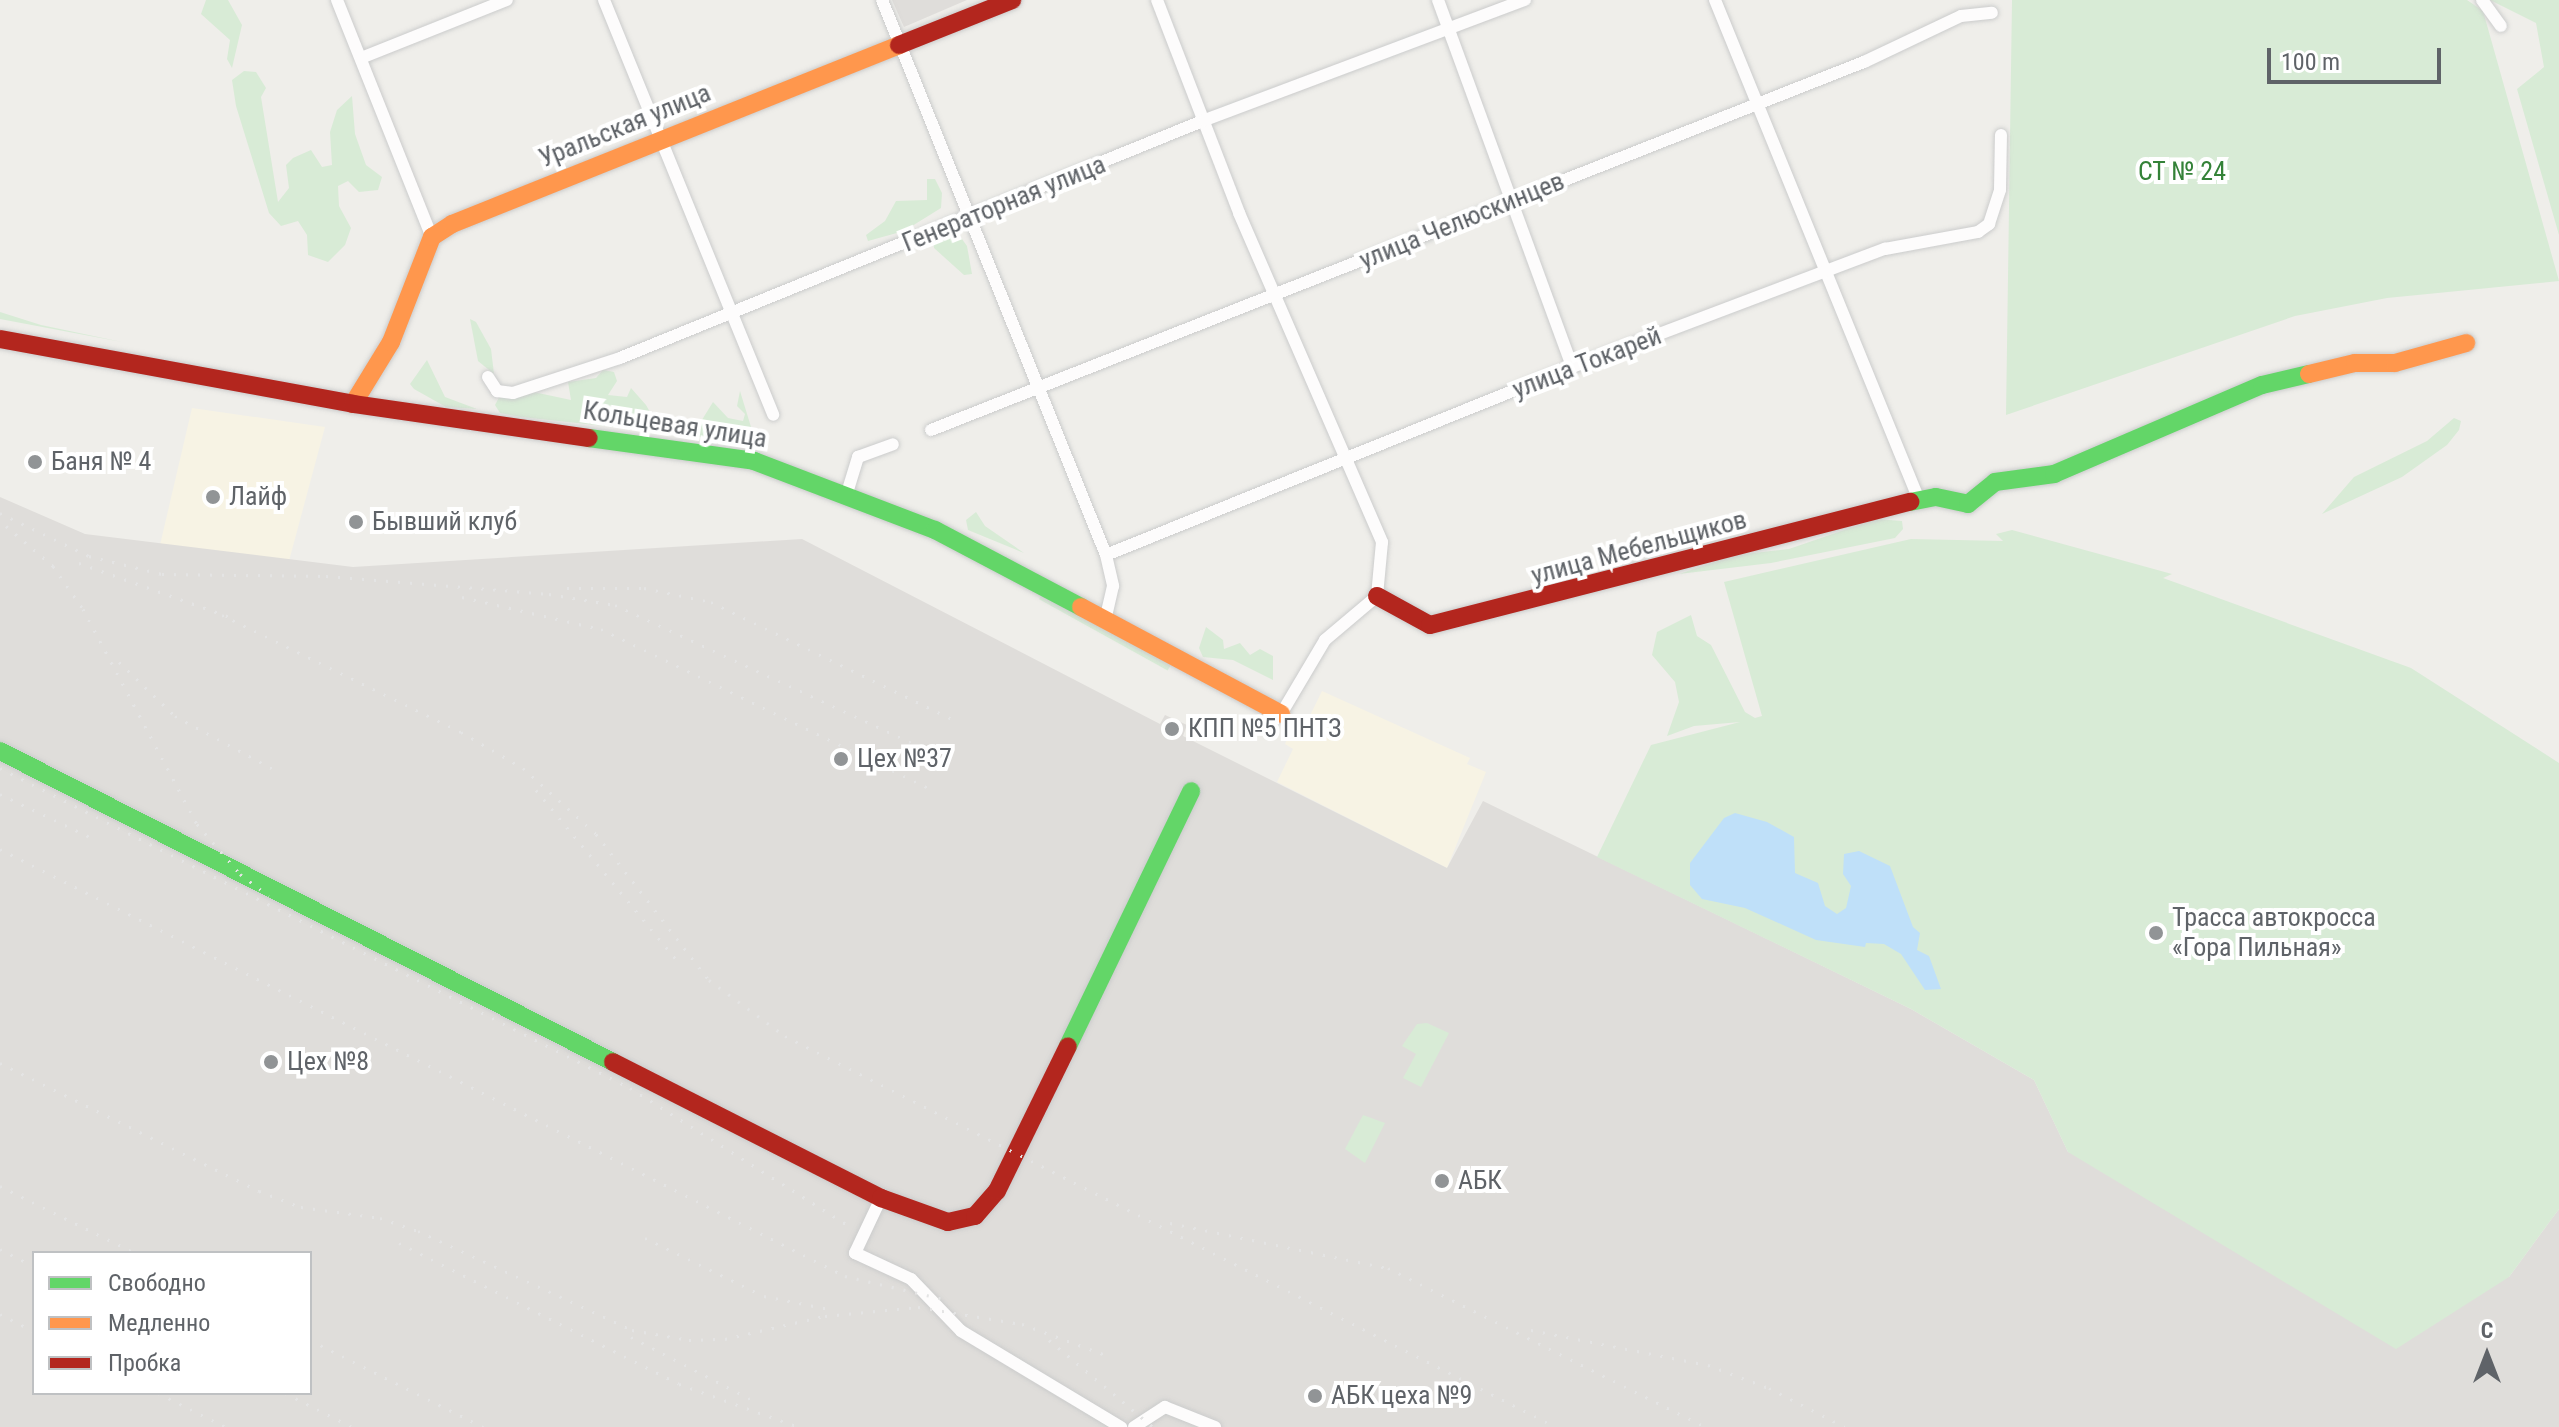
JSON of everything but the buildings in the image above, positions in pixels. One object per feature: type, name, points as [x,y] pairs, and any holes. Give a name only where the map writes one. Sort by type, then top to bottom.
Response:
[{"type":"street","points":[[337,0],[432,237],[391,342],[353,404]]},
{"type":"street","points":[[361,58],[507,0]]},
{"type":"street","points":[[604,0],[665,138],[730,316],[773,415]]},
{"type":"street","points":[[882,0],[1106,555],[1113,586],[1105,620]]},
{"type":"street","name":"Уральская улица","points":[[432,237],[665,138],[1012,0]]},
{"type":"street","points":[[1157,0],[1276,296],[1382,542],[1377,596]]},
{"type":"street","points":[[1438,0],[1572,367]]},
{"type":"street","name":"Генераторная улица","points":[[488,377],[497,391],[513,393],[730,316],[1205,120],[1525,0]]},
{"type":"street","points":[[1715,0],[1753,102],[1919,500]]},
{"type":"street","points":[[2482,0],[2501,26]]},
{"type":"street","name":"улица Челюскинцев","points":[[931,430],[1276,296],[1753,102],[1864,62],[1961,16],[1992,13]]},
{"type":"street","name":"улица Токарей","points":[[1106,555],[1346,461],[1572,367],[1825,272],[1899,245],[1984,228],[2000,190],[2001,135]]},
{"type":"street","name":"Кольцевая улица","points":[[0,339],[353,404],[715,454],[847,493],[935,530],[1281,714],[1325,640],[1377,596]]},
{"type":"street","name":"улица Мебельщиков","points":[[1377,596],[1430,625],[1499,611],[1919,500],[1936,497],[1968,504],[1995,482],[2054,474],[2262,385],[2355,363],[2395,363],[2466,343]]},
{"type":"street","points":[[847,493],[858,457],[893,444]]},
{"type":"street","points":[[0,751],[881,1198],[948,1222],[975,1216],[988,1207],[1113,961],[1191,791]]},
{"type":"street","points":[[881,1198],[855,1253],[911,1279],[961,1331],[1121,1427]]},
{"type":"street","points":[[1134,1427],[1165,1407],[1215,1427]]},
{"type":"shaded area","points":[[892,0],[967,0],[904,27]]},
{"type":"shaded area","points":[[192,408],[325,427],[289,561],[160,545]]},
{"type":"shaded area","points":[[0,497],[85,534],[353,567],[802,539],[1160,724],[1165,715],[1187,725],[1183,736],[1447,868],[1483,801],[1911,1009],[2034,1080],[2068,1152],[2509,1277],[2559,1209],[2559,1427],[0,1427]]},
{"type":"shaded area","points":[[1322,691],[1470,758],[1467,764],[1486,772],[1447,868],[1277,782],[1293,749],[1285,744],[1291,731],[1300,736]]},
{"type":"green space","points":[[206,0],[228,0],[242,25],[232,68],[227,59],[230,40],[201,14]]},
{"type":"green space","name":"СТ № 24","points":[[2012,0],[2467,0],[2483,11],[2559,281],[2387,298],[2295,316],[2006,415]]},
{"type":"green space","points":[[2490,0],[2559,0],[2559,235],[2517,89],[2544,67],[2536,23]]},
{"type":"green space","points":[[244,71],[256,72],[266,88],[261,97],[278,202],[289,188],[286,165],[293,158],[311,150],[322,167],[332,165],[330,132],[337,110],[352,96],[355,134],[366,165],[382,177],[378,190],[359,192],[348,181],[338,186],[339,206],[351,228],[345,245],[328,262],[308,255],[307,235],[298,221],[281,226],[269,213],[236,106],[232,80]]},
{"type":"green space","points":[[927,179],[935,179],[942,193],[941,208],[904,231],[868,241],[866,235],[885,221],[896,201],[927,200]]},
{"type":"green space","points":[[948,232],[959,235],[967,246],[972,274],[964,275],[934,248],[933,239]]},
{"type":"green space","points":[[0,312],[41,325],[122,342],[0,319]]},
{"type":"green space","points":[[470,319],[476,322],[491,349],[494,374],[478,361]]},
{"type":"green space","points":[[427,360],[445,397],[477,409],[446,407],[414,389],[410,384]]},
{"type":"green space","points":[[603,370],[614,372],[617,381],[608,395],[627,397],[631,388],[654,419],[652,431],[521,417],[500,413],[495,405],[501,394],[529,391],[571,400],[568,382],[596,378]]},
{"type":"green space","points":[[740,391],[755,440],[767,446],[692,436],[713,402],[728,418],[743,421],[745,414],[737,406]]},
{"type":"green space","points":[[2454,418],[2461,421],[2459,430],[2447,445],[2402,477],[2322,514],[2354,477],[2427,441]]},
{"type":"green space","points":[[976,512],[985,526],[1024,553],[968,530],[966,520]]},
{"type":"green space","points":[[1876,519],[1902,521],[1903,529],[1895,538],[1771,563],[1679,574],[1735,555],[1789,549]]},
{"type":"green space","name":"Трасса автокросса «Гора Пильная»","points":[[2012,530],[2172,574],[2163,578],[2411,668],[2559,763],[2559,1209],[2509,1277],[2396,1349],[2068,1152],[2034,1080],[1911,1009],[1597,857],[1651,745],[1740,722],[1694,726],[1667,736],[1679,702],[1675,682],[1652,655],[1657,632],[1691,615],[1697,636],[1711,645],[1745,712],[1755,718],[1762,716],[1724,582],[1911,539],[2003,541],[1996,534]]},
{"type":"green space","points":[[1042,594],[1171,665],[1168,671],[1039,599]]},
{"type":"green space","points":[[1206,627],[1223,640],[1224,649],[1240,643],[1250,655],[1260,649],[1273,656],[1273,680],[1233,660],[1203,657],[1199,648]]},
{"type":"green space","points":[[1427,1023],[1449,1033],[1421,1087],[1403,1078],[1416,1054],[1402,1046],[1417,1024]]},
{"type":"green space","points":[[1363,1115],[1385,1123],[1365,1163],[1345,1149]]},
{"type":"water","points":[[1735,813],[1767,822],[1794,837],[1795,873],[1818,883],[1825,906],[1837,914],[1846,908],[1851,886],[1843,874],[1844,854],[1859,851],[1890,866],[1913,927],[1920,933],[1917,950],[1929,956],[1941,989],[1925,990],[1901,954],[1884,944],[1866,943],[1865,947],[1816,940],[1745,908],[1702,899],[1690,885],[1690,863],[1724,818]]},
{"type":"railway","points":[[0,513],[89,556],[162,574],[326,576],[549,594],[615,605],[942,757]]},
{"type":"railway","points":[[6,526],[53,566],[83,609],[197,824],[240,874],[269,896]]},
{"type":"railway","points":[[79,563],[233,618]]},
{"type":"railway","points":[[567,588],[644,588],[711,602],[958,722]]},
{"type":"railway","points":[[462,597],[601,629],[928,788]]},
{"type":"railway","points":[[222,615],[461,732],[523,768],[596,834],[709,980],[785,1036],[1556,1427]]},
{"type":"railway","points":[[119,662],[175,716],[273,769]]},
{"type":"railway","points":[[0,768],[630,1088],[846,1224]]},
{"type":"railway","points":[[536,790],[679,963]]},
{"type":"railway","points":[[0,794],[94,839]]},
{"type":"railway","points":[[0,849],[845,1276],[943,1299]]},
{"type":"railway","points":[[0,1063],[259,1191],[301,1207],[380,1218],[418,1231],[632,1330],[689,1340],[725,1339],[825,1316],[918,1307],[1022,1324],[1106,1355]]},
{"type":"railway","points":[[0,1186],[131,1251]]},
{"type":"railway","points":[[1170,1223],[1388,1268],[1706,1427]]},
{"type":"railway","points":[[645,1238],[764,1296],[834,1310]]},
{"type":"railway","points":[[399,1243],[679,1384],[799,1427]]},
{"type":"railway","points":[[0,1249],[32,1265]]},
{"type":"railway","points":[[0,1314],[32,1330]]},
{"type":"railway","points":[[1531,1330],[1708,1365],[1769,1388],[1845,1427]]},
{"type":"railway","points":[[631,1337],[758,1403]]},
{"type":"railway","points":[[1049,1340],[1153,1427]]},
{"type":"railway","points":[[312,1341],[483,1427]]},
{"type":"railway","points":[[162,1395],[226,1427]]},
{"type":"railway","points":[[289,1395],[352,1427]]},
{"type":"traffic: fast","points":[[1910,502],[1936,497],[1968,504],[1995,482],[2054,474],[2262,385],[2309,374]]},
{"type":"traffic: fast","points":[[589,438],[754,461],[935,530],[1081,607]]},
{"type":"traffic: fast","points":[[0,751],[613,1062]]},
{"type":"traffic: fast","points":[[1068,1046],[1191,791]]},
{"type":"traffic: slow","points":[[353,404],[391,342],[432,237],[452,224],[899,45]]},
{"type":"traffic: slow","points":[[2309,374],[2355,363],[2395,363],[2466,343]]},
{"type":"traffic: slow","points":[[1081,607],[1281,714]]},
{"type":"traffic: jam","points":[[899,45],[1012,0]]},
{"type":"traffic: jam","points":[[0,339],[353,404],[589,438]]},
{"type":"traffic: jam","points":[[1377,596],[1430,625],[1910,502]]},
{"type":"traffic: jam","points":[[613,1062],[881,1198],[948,1222],[975,1216],[997,1191],[1068,1046]]},
{"type":"place","name":"Баня № 4","points":[[35,462]]},
{"type":"place","name":"Лайф","points":[[213,497]]},
{"type":"place","name":"Бывший клуб","points":[[356,522]]},
{"type":"place","name":"КПП №5 ПНТЗ","points":[[1172,729]]},
{"type":"place","name":"Цех №37","points":[[841,759]]},
{"type":"place","name":"Трасса автокросса «Гора Пильная»","points":[[2156,933]]},
{"type":"place","name":"Цех №8","points":[[271,1062]]},
{"type":"place","name":"АБК","points":[[1442,1181]]},
{"type":"place","name":"АБК цеха №9","points":[[1315,1396]]}]
